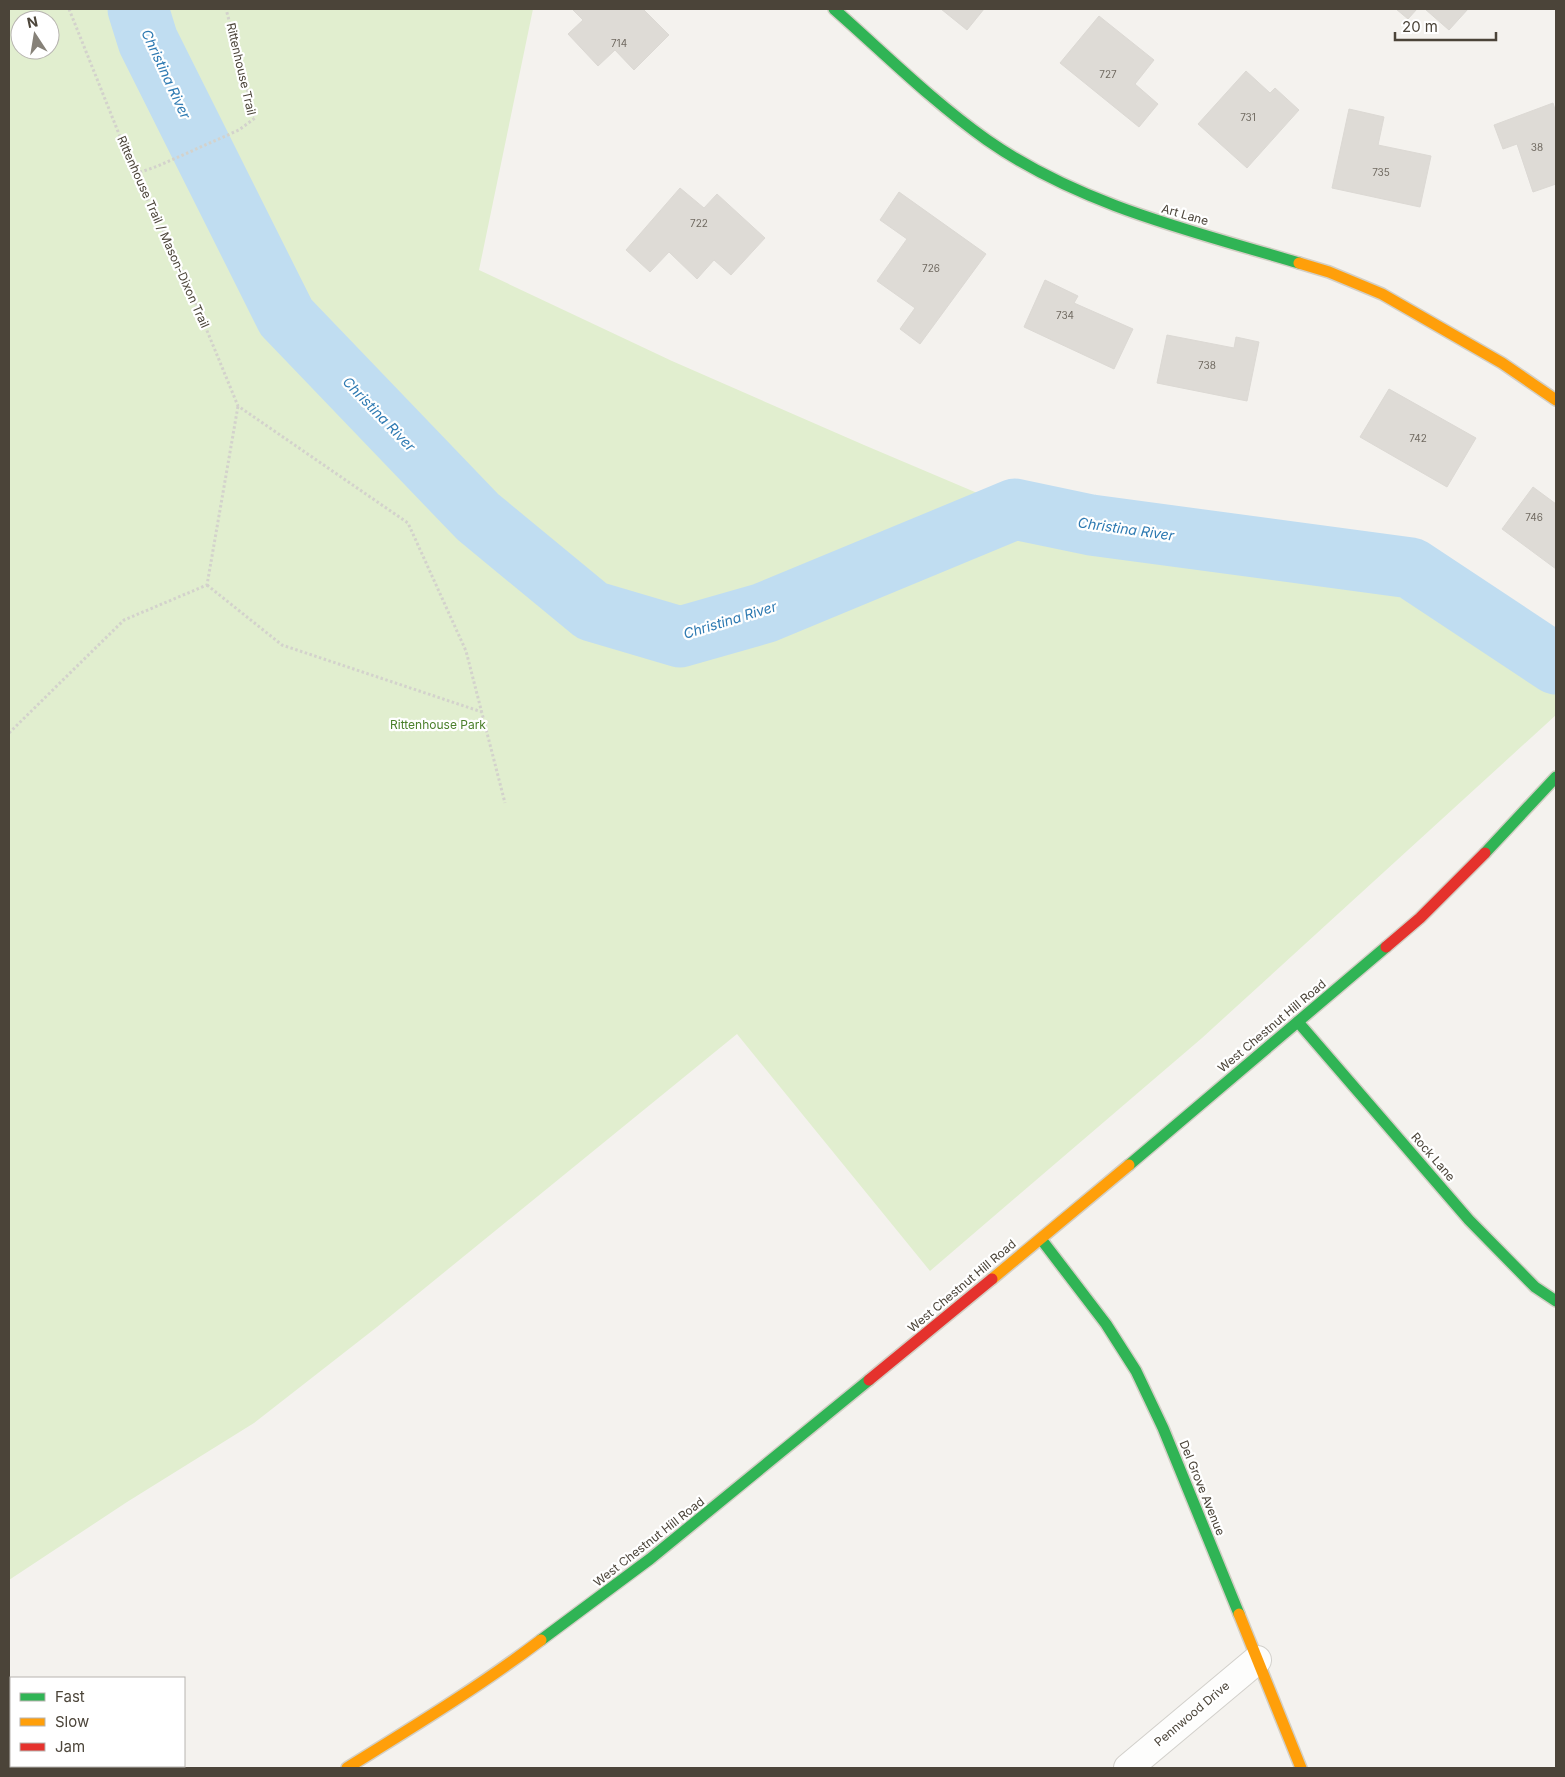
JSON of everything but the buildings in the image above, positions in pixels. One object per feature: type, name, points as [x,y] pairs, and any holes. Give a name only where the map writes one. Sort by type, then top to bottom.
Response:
[{"type":"street","name":"Art Lane","points":[[834,9],[946,108],[987,140],[1035,169],[1078,191],[1129,212],[1329,272],[1382,294],[1502,362],[1556,400]]},
{"type":"street","name":"West Chestnut Hill Road","points":[[347,1768],[506,1666],[581,1612],[730,1495],[1041,1239],[1420,918],[1478,861],[1556,777]]},
{"type":"street","name":"Rock Lane","points":[[1298,1022],[1469,1220],[1535,1287],[1556,1301]]},
{"type":"street","name":"Del Grove Avenue","points":[[1041,1239],[1108,1326],[1144,1386],[1163,1428],[1301,1768]]},
{"type":"street","name":"Pennwood Drive","points":[[1128,1768],[1257,1660]]},
{"type":"path","name":"Rittenhouse Trail / Mason-Dixon Trail","points":[[69,9],[135,174],[180,265],[238,406]]},
{"type":"path","name":"Rittenhouse Trail","points":[[135,174],[158,166],[239,130],[255,118],[226,9]]},
{"type":"path","points":[[207,585],[238,406],[408,523],[466,651],[505,802]]},
{"type":"path","points":[[207,585],[282,645],[482,712]]},
{"type":"path","points":[[9,733],[124,620],[207,585]]},
{"type":"green space","name":"Rittenhouse Park","points":[[9,9],[533,9],[479,270],[672,361],[1015,509],[1091,525],[1411,568],[1556,664],[1556,715],[1202,1038],[930,1271],[737,1034],[377,1327],[254,1423],[127,1502],[9,1580]]},
{"type":"waterway","name":"Christina River","points":[[138,9],[148,41],[286,317],[478,517],[592,611],[680,637],[764,613],[1015,509],[1091,525],[1411,568],[1556,664]]},
{"type":"traffic: fast","points":[[834,9],[947,110],[987,140],[1023,163],[1098,199],[1138,214],[1299,263]]},
{"type":"traffic: fast","points":[[1485,853],[1556,777]]},
{"type":"traffic: fast","points":[[1129,1165],[1386,947]]},
{"type":"traffic: fast","points":[[1298,1022],[1469,1220],[1535,1287],[1556,1301]]},
{"type":"traffic: fast","points":[[1041,1239],[1106,1324],[1136,1371],[1163,1428],[1239,1614]]},
{"type":"traffic: fast","points":[[541,1640],[650,1559],[869,1380]]},
{"type":"traffic: slow","points":[[1299,263],[1329,272],[1382,294],[1502,363],[1556,400]]},
{"type":"traffic: slow","points":[[992,1279],[1129,1165]]},
{"type":"traffic: slow","points":[[1239,1614],[1301,1768]]},
{"type":"traffic: slow","points":[[347,1768],[470,1690],[541,1640]]},
{"type":"traffic: jam","points":[[1386,947],[1420,918],[1485,853]]},
{"type":"traffic: jam","points":[[869,1380],[992,1279]]}]
